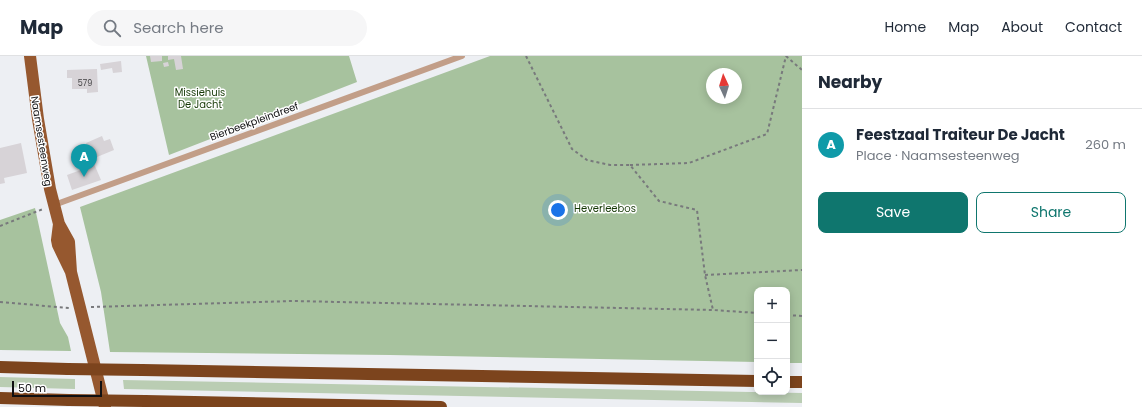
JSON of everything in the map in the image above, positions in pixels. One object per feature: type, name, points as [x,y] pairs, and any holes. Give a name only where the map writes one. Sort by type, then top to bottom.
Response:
[{"type":"highway","points":[[0,367],[754,381]]},
{"type":"highway","points":[[790,382],[802,382]]},
{"type":"highway","points":[[0,398],[441,407]]},
{"type":"main road","name":"Naamsesteenweg","points":[[30,56],[38,119],[59,224],[57,240],[71,272],[105,407]]},
{"type":"lane","name":"Bierbeekpleindreef","points":[[54,205],[462,56]]},
{"type":"path","points":[[526,56],[572,149],[587,160],[610,165],[689,163],[767,134],[786,56],[802,70]]},
{"type":"path","points":[[630,165],[659,201],[697,210],[705,275],[713,310]]},
{"type":"path","points":[[0,226],[54,205]]},
{"type":"path","points":[[705,275],[802,270]]},
{"type":"path","points":[[0,302],[80,308],[293,301],[713,310],[754,313]]},
{"type":"path","points":[[790,315],[802,316]]},
{"type":"green space","name":"Missiehuis De Jacht","points":[[146,56],[349,56],[357,82],[169,155]]},
{"type":"green space","name":"Heverleebos","points":[[490,56],[802,56],[802,363],[790,363],[790,287],[754,287],[754,362],[390,355],[110,352],[101,292],[80,207]]},
{"type":"green space","points":[[35,208],[60,323],[68,337],[71,351],[0,350],[0,220]]},
{"type":"green space","points":[[0,377],[75,379],[75,389],[0,387]]},
{"type":"green space","points":[[123,380],[754,392],[754,395],[790,395],[790,393],[802,393],[802,403],[124,389]]},
{"type":"building","points":[[150,56],[162,56],[162,61],[151,62]]},
{"type":"building","points":[[168,56],[181,56],[183,69],[176,70],[174,59],[168,60]]},
{"type":"building","points":[[121,61],[122,72],[113,73],[112,68],[101,70],[100,64]]},
{"type":"building","points":[[168,62],[169,66],[164,67],[163,63]]},
{"type":"building","points":[[97,69],[98,92],[87,93],[87,89],[72,89],[72,78],[67,78],[67,70]]},
{"type":"building","points":[[102,136],[104,141],[110,139],[114,150],[92,159],[101,180],[72,190],[67,175],[89,167],[86,156],[91,155],[86,143]]},
{"type":"building","points":[[21,143],[27,173],[4,178],[5,183],[0,184],[0,148]]},
{"type":"place","name":"Feestzaal Traiteur De Jacht","points":[[84,177]]}]
